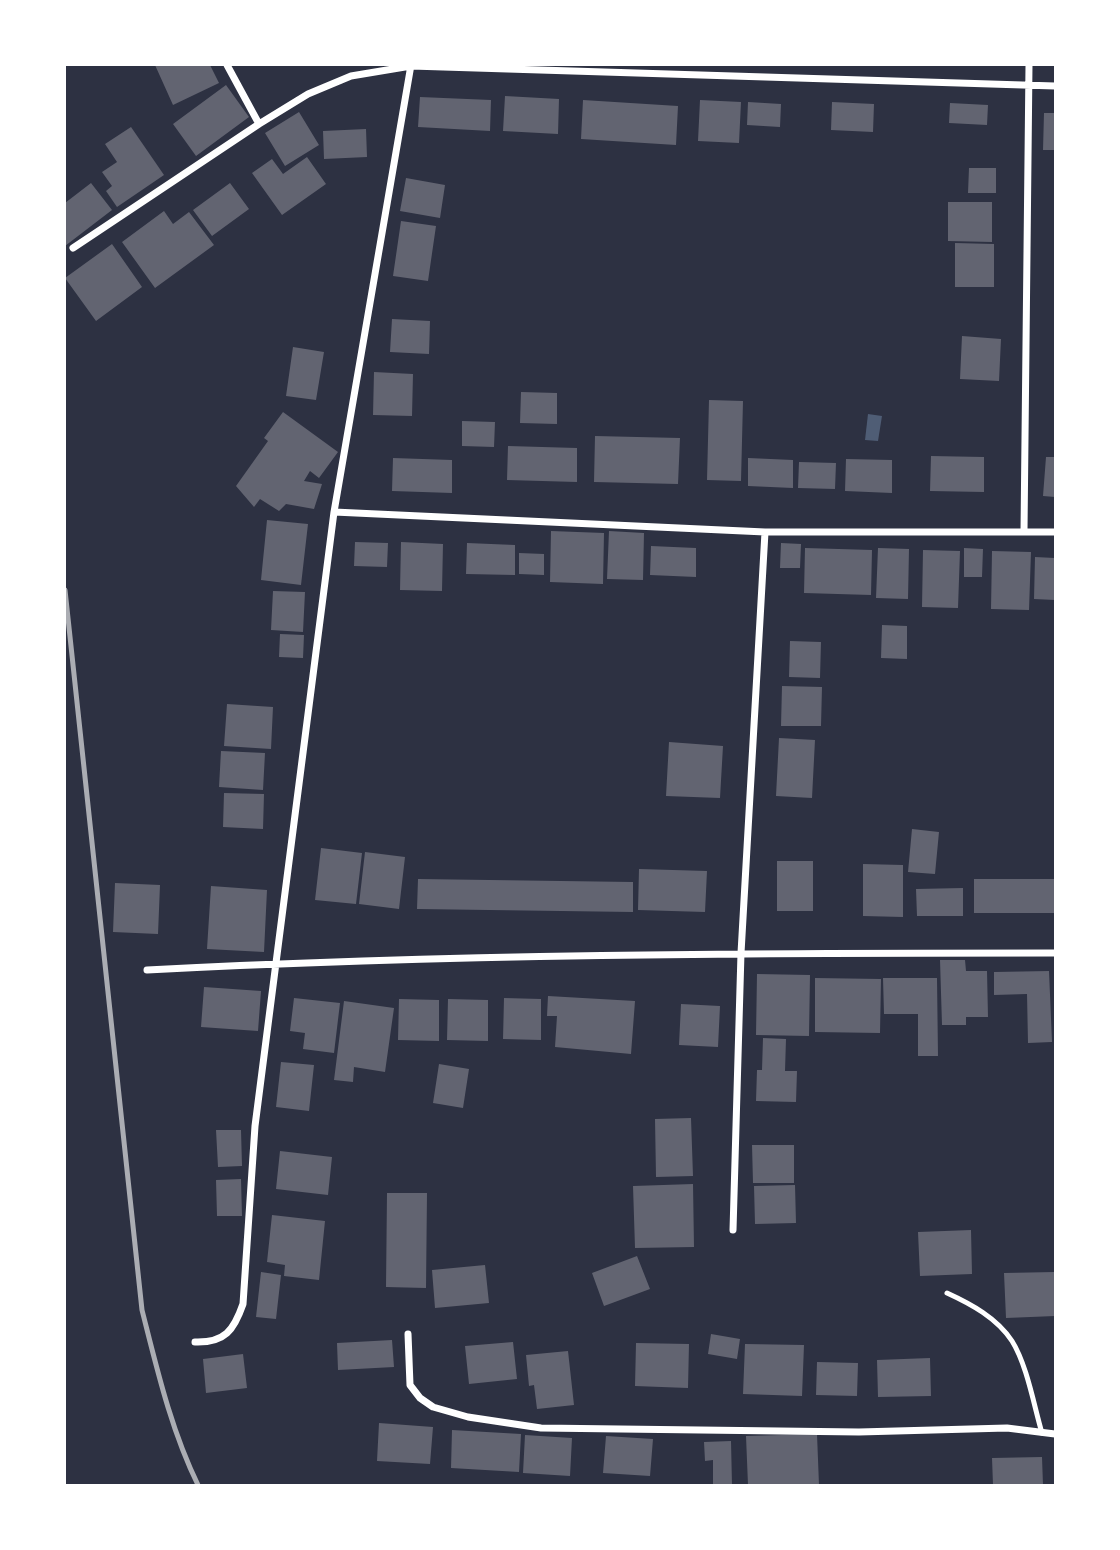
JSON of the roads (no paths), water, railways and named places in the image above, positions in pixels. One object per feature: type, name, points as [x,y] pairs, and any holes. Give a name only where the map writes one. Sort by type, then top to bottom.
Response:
[{"type":"street","points":[[227,65],[259,124]]},
{"type":"street","points":[[195,1342],[208,1343],[230,1331],[243,1304],[255,1126],[334,512],[411,65]]},
{"type":"street","points":[[73,248],[308,94],[351,76],[411,65],[1055,86]]},
{"type":"street","points":[[1024,531],[1029,65]]},
{"type":"street","points":[[334,512],[765,532],[1055,532]]},
{"type":"street","points":[[733,1230],[741,953],[765,532]]},
{"type":"street","points":[[147,970],[275,963],[741,953],[1055,953]]},
{"type":"street","points":[[408,1334],[410,1385],[420,1398],[433,1407],[480,1419],[541,1428],[859,1432],[1007,1428],[1055,1434]]},
{"type":"lane","points":[[947,1293],[968,1303],[994,1321],[1012,1341],[1021,1361],[1042,1433]]},
{"type":"water","points":[[868,414],[882,416],[878,441],[865,440]]},
{"type":"railway","points":[[65,590],[142,1310],[172,1421],[198,1485]]}]
